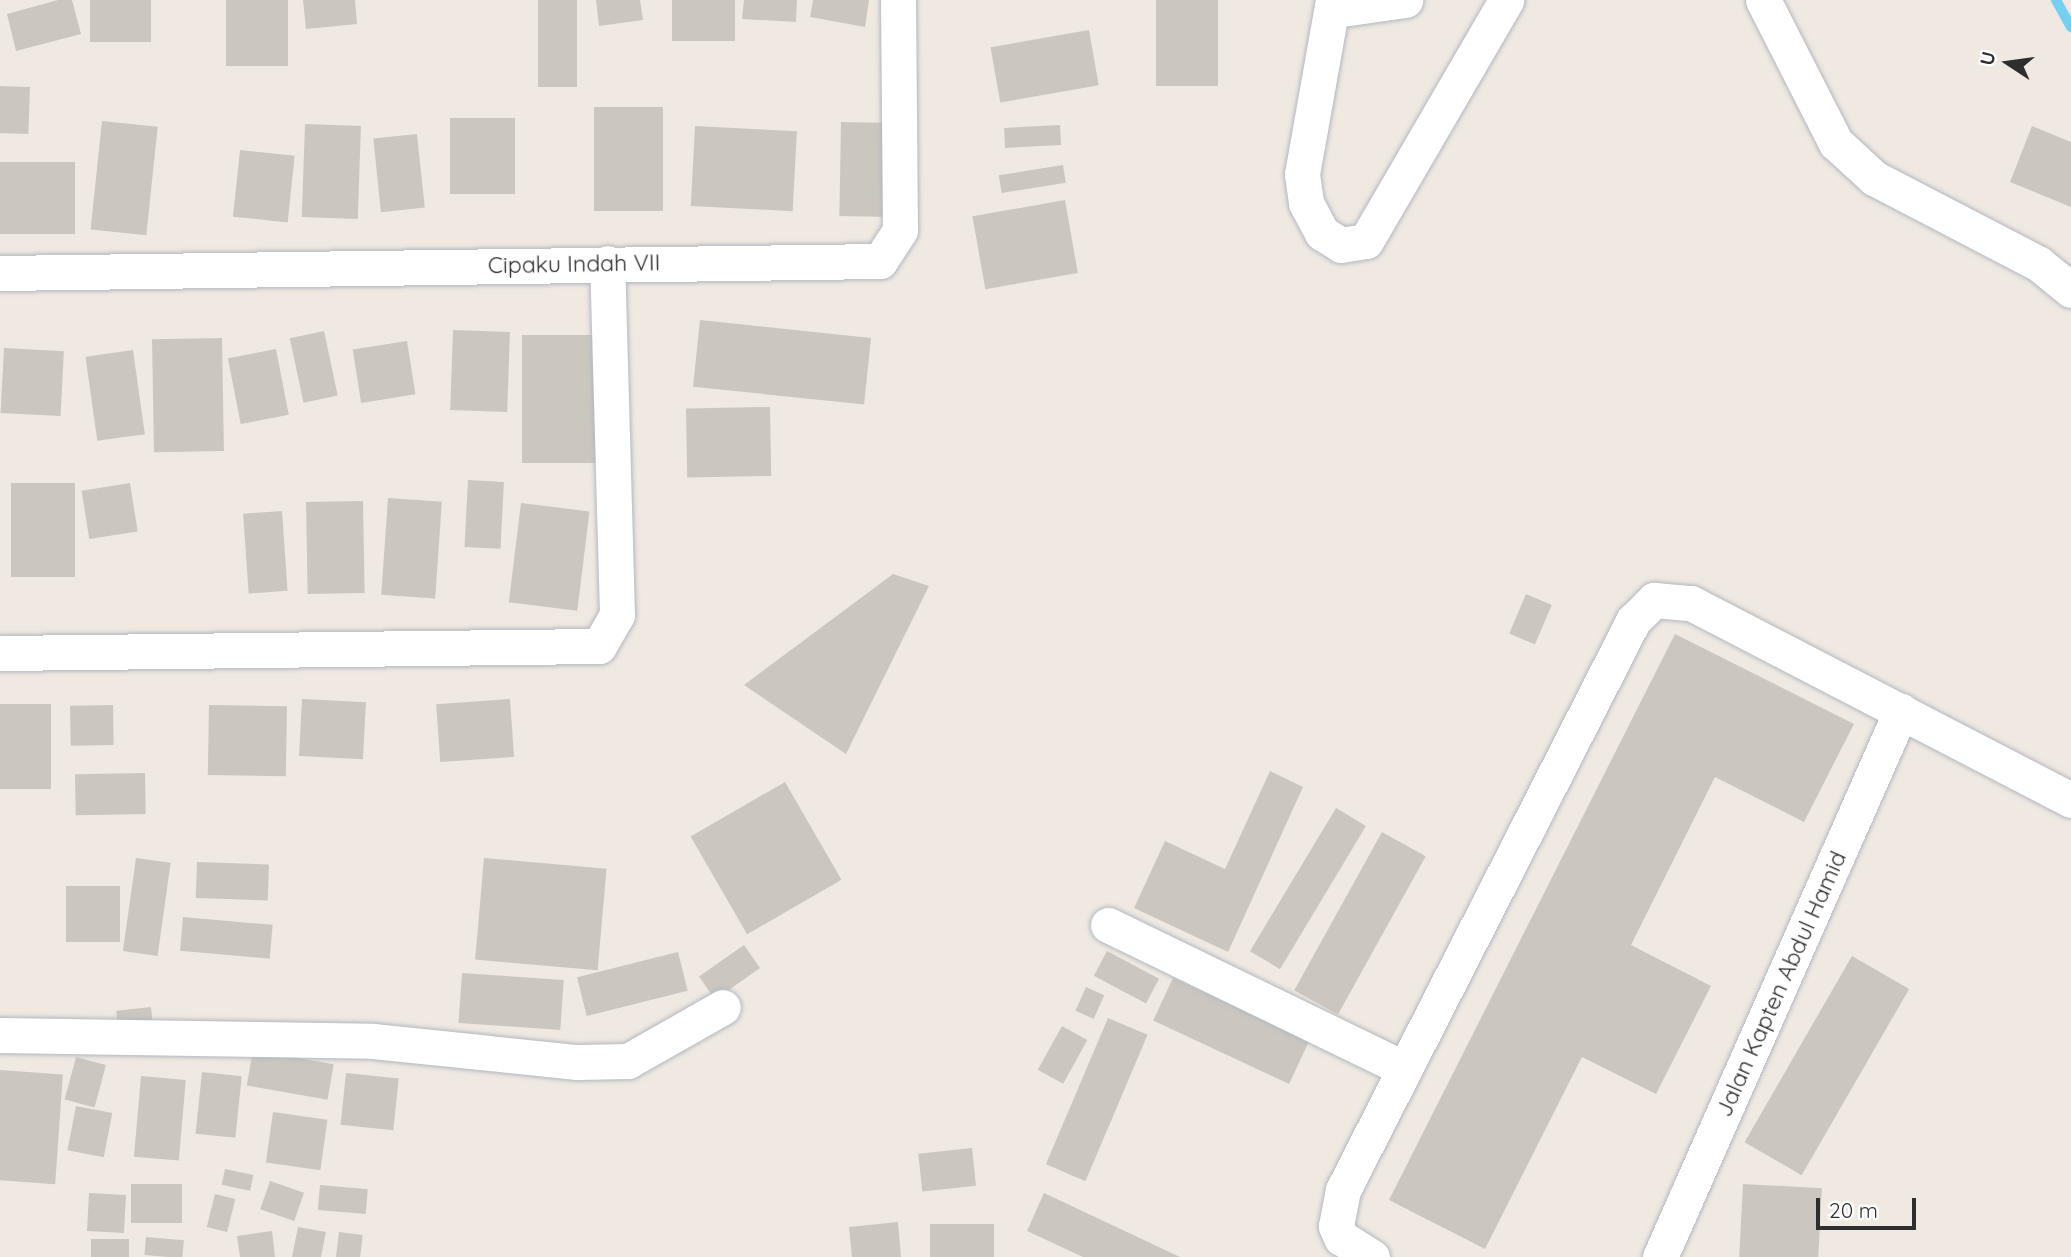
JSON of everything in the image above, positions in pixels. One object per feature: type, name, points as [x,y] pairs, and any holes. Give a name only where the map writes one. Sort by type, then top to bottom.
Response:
[{"type":"street","name":"Cipaku Indah VII","points":[[0,272],[886,257],[900,230],[898,0]]},
{"type":"street","points":[[1405,0],[1334,5],[1302,174],[1306,202],[1322,233],[1341,245],[1366,241],[1506,0]]},
{"type":"street","points":[[1763,0],[1836,143],[1874,178],[2039,264],[2071,289]]},
{"type":"street","points":[[0,653],[599,646],[617,615],[607,263]]},
{"type":"street","points":[[1372,1257],[1341,1238],[1336,1226],[1343,1190],[1633,621],[1654,600],[1691,603],[2071,800]]},
{"type":"street","name":"Jalan Kapten Abdul Hamid","points":[[1660,1257],[1901,710]]},
{"type":"street","points":[[1108,925],[1404,1069]]},
{"type":"street","points":[[0,1035],[373,1041],[577,1062],[628,1061],[723,1007]]},
{"type":"building","points":[[58,0],[72,0],[81,34],[16,51],[7,14]]},
{"type":"building","points":[[90,0],[151,0],[151,42],[90,42]]},
{"type":"building","points":[[226,0],[288,0],[288,66],[226,66]]},
{"type":"building","points":[[303,0],[355,0],[357,24],[306,29]]},
{"type":"building","points":[[538,0],[577,0],[577,87],[538,87]]},
{"type":"building","points":[[596,0],[640,0],[643,20],[599,26]]},
{"type":"building","points":[[672,0],[735,0],[735,41],[672,41]]},
{"type":"building","points":[[744,0],[797,0],[796,22],[742,19]]},
{"type":"building","points":[[813,0],[869,0],[865,27],[810,17]]},
{"type":"building","points":[[1156,0],[1218,0],[1218,86],[1156,86]]},
{"type":"building","points":[[1089,30],[1099,85],[1000,103],[991,47]]},
{"type":"building","points":[[0,86],[30,87],[28,134],[0,133]]},
{"type":"building","points":[[594,107],[663,107],[663,211],[594,211]]},
{"type":"building","points":[[450,118],[515,118],[515,194],[450,194]]},
{"type":"building","points":[[102,121],[158,127],[146,235],[91,229]]},
{"type":"building","points":[[841,122],[892,123],[890,217],[839,216]]},
{"type":"building","points":[[305,124],[361,126],[358,219],[302,217]]},
{"type":"building","points":[[1060,125],[1061,145],[1005,148],[1004,128]]},
{"type":"building","points":[[695,126],[797,131],[793,211],[691,206]]},
{"type":"building","points":[[2032,126],[2071,142],[2071,207],[2010,182]]},
{"type":"building","points":[[417,134],[425,208],[381,212],[373,139]]},
{"type":"building","points":[[240,150],[295,156],[288,222],[233,217]]},
{"type":"building","points":[[0,162],[75,162],[75,234],[0,234]]},
{"type":"building","points":[[1063,165],[1066,183],[1002,193],[999,175]]},
{"type":"building","points":[[1065,200],[1078,273],[985,289],[972,216]]},
{"type":"building","points":[[700,320],[871,338],[864,405],[693,387]]},
{"type":"building","points":[[453,330],[510,332],[507,412],[450,410]]},
{"type":"building","points":[[324,331],[338,396],[303,403],[290,338]]},
{"type":"building","points":[[522,335],[603,335],[603,463],[522,463]]},
{"type":"building","points":[[222,338],[224,451],[154,452],[152,339]]},
{"type":"building","points":[[407,341],[415,394],[361,403],[353,350]]},
{"type":"building","points":[[4,348],[64,351],[61,416],[1,413]]},
{"type":"building","points":[[276,349],[289,415],[241,424],[228,358]]},
{"type":"building","points":[[133,350],[145,434],[97,441],[85,357]]},
{"type":"building","points":[[770,407],[771,476],[687,477],[686,408]]},
{"type":"building","points":[[468,480],[504,482],[500,549],[464,547]]},
{"type":"building","points":[[11,483],[75,483],[75,577],[11,577]]},
{"type":"building","points":[[130,483],[138,531],[89,539],[82,491]]},
{"type":"building","points":[[388,498],[442,502],[435,599],[381,595]]},
{"type":"building","points":[[363,501],[365,593],[308,594],[306,502]]},
{"type":"building","points":[[521,503],[589,511],[577,611],[509,602]]},
{"type":"building","points":[[282,511],[288,591],[249,594],[243,514]]},
{"type":"building","points":[[893,574],[929,586],[846,754],[744,685]]},
{"type":"building","points":[[1526,594],[1552,605],[1535,645],[1509,634]]},
{"type":"building","points":[[1675,634],[1854,724],[1804,822],[1715,777],[1631,945],[1711,986],[1656,1094],[1582,1057],[1485,1249],[1389,1200]]},
{"type":"building","points":[[302,699],[366,702],[363,759],[299,756]]},
{"type":"building","points":[[510,699],[514,757],[440,762],[436,704]]},
{"type":"building","points":[[0,704],[51,704],[51,789],[0,789]]},
{"type":"building","points":[[113,705],[114,745],[71,746],[70,706]]},
{"type":"building","points":[[209,705],[287,706],[286,776],[208,775]]},
{"type":"building","points":[[1270,771],[1303,787],[1228,952],[1134,908],[1165,841],[1225,869]]},
{"type":"building","points":[[145,773],[146,814],[76,815],[75,774]]},
{"type":"building","points":[[785,782],[842,880],[747,934],[691,836]]},
{"type":"building","points":[[1336,808],[1366,826],[1280,969],[1250,951]]},
{"type":"building","points":[[1382,832],[1426,856],[1338,1015],[1294,990]]},
{"type":"building","points":[[136,858],[171,863],[158,956],[123,951]]},
{"type":"building","points":[[484,858],[607,869],[598,970],[475,960]]},
{"type":"building","points":[[197,862],[269,865],[268,900],[196,898]]},
{"type":"building","points":[[66,886],[120,886],[120,942],[66,942]]},
{"type":"building","points":[[183,917],[273,925],[270,959],[180,951]]},
{"type":"building","points":[[744,945],[760,968],[715,999],[699,977]]},
{"type":"building","points":[[1107,951],[1159,979],[1146,1003],[1094,976]]},
{"type":"building","points":[[678,952],[688,991],[587,1016],[577,977]]},
{"type":"building","points":[[1852,956],[1909,989],[1802,1175],[1744,1142]]},
{"type":"building","points":[[462,973],[564,980],[560,1030],[459,1023]]},
{"type":"building","points":[[1173,978],[1309,1041],[1289,1084],[1153,1021]]},
{"type":"building","points":[[1086,987],[1104,995],[1094,1019],[1075,1011]]},
{"type":"building","points":[[151,1007],[153,1027],[118,1031],[116,1011]]},
{"type":"building","points":[[1108,1018],[1148,1035],[1085,1181],[1046,1164]]},
{"type":"building","points":[[1062,1026],[1087,1040],[1063,1084],[1038,1070]]},
{"type":"building","points":[[253,1050],[334,1064],[328,1100],[247,1085]]},
{"type":"building","points":[[76,1057],[106,1065],[95,1108],[65,1100]]},
{"type":"building","points":[[0,1070],[63,1074],[55,1184],[0,1180]]},
{"type":"building","points":[[202,1072],[242,1076],[235,1138],[196,1134]]},
{"type":"building","points":[[346,1073],[399,1079],[393,1130],[341,1125]]},
{"type":"building","points":[[141,1076],[186,1080],[179,1161],[134,1157]]},
{"type":"building","points":[[76,1106],[112,1113],[104,1157],[67,1150]]},
{"type":"building","points":[[273,1112],[327,1120],[320,1170],[266,1163]]},
{"type":"building","points":[[972,1148],[976,1186],[922,1191],[918,1154]]},
{"type":"building","points":[[225,1169],[253,1175],[250,1191],[222,1185]]},
{"type":"building","points":[[270,1181],[304,1193],[294,1221],[260,1209]]},
{"type":"building","points":[[131,1184],[182,1184],[182,1223],[131,1223]]},
{"type":"building","points":[[1743,1184],[1822,1188],[1818,1257],[1739,1257]]},
{"type":"building","points":[[320,1185],[368,1189],[366,1214],[318,1210]]},
{"type":"building","points":[[89,1193],[126,1195],[124,1233],[87,1231]]},
{"type":"building","points":[[1044,1193],[1180,1257],[1083,1257],[1027,1231]]},
{"type":"building","points":[[215,1194],[235,1199],[227,1232],[207,1227]]},
{"type":"building","points":[[898,1222],[901,1257],[852,1257],[849,1227]]},
{"type":"building","points":[[930,1224],[994,1224],[994,1257],[930,1257]]},
{"type":"building","points":[[298,1227],[326,1232],[321,1257],[292,1257]]},
{"type":"building","points":[[272,1231],[275,1257],[240,1257],[237,1236]]},
{"type":"building","points":[[339,1232],[363,1235],[360,1257],[336,1257]]},
{"type":"building","points":[[146,1237],[184,1240],[182,1257],[144,1255]]},
{"type":"building","points":[[91,1239],[129,1239],[129,1257],[91,1257]]},
{"type":"waterway","points":[[2056,0],[2071,27]]}]
